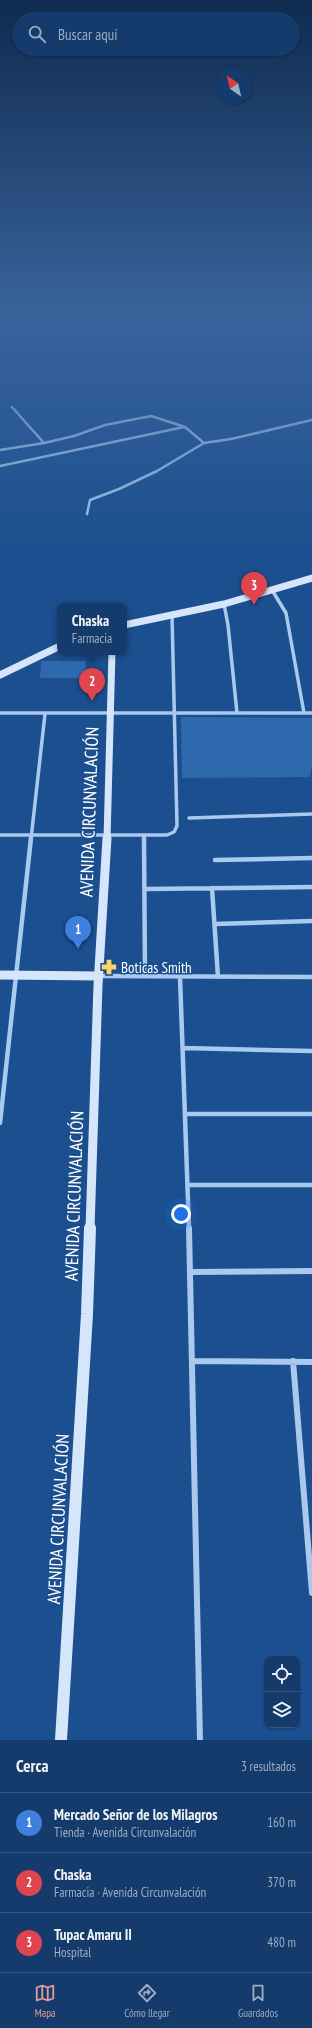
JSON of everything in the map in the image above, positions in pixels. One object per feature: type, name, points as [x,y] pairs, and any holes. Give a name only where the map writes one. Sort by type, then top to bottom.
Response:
[{"type":"street","points":[[12,407],[44,443]]},
{"type":"street","points":[[0,450],[44,443],[74,436],[105,425],[152,416],[185,427],[204,443]]},
{"type":"street","points":[[87,514],[90,500],[119,489],[157,471],[204,443],[231,439],[312,420]]},
{"type":"street","points":[[0,466],[185,427]]},
{"type":"street","points":[[127,624],[224,604],[312,578]]},
{"type":"street","points":[[272,590],[286,614],[304,713]]},
{"type":"street","points":[[224,604],[237,713]]},
{"type":"street","points":[[0,834],[167,835],[174,832],[177,826],[172,615]]},
{"type":"street","points":[[0,675],[57,647]]},
{"type":"street","name":"AVENIDA CIRCUNVALACIÓN","points":[[61,1740],[87,1314],[99,976],[107,834],[112,655]]},
{"type":"street","points":[[0,713],[312,713]]},
{"type":"street","points":[[0,1123],[44,714]]},
{"type":"street","points":[[189,818],[312,814]]},
{"type":"street","points":[[144,835],[145,976]]},
{"type":"street","points":[[215,860],[312,858]]},
{"type":"street","points":[[145,889],[312,887]]},
{"type":"street","points":[[212,888],[218,977]]},
{"type":"street","points":[[215,924],[312,921]]},
{"type":"street","points":[[0,976],[312,977]]},
{"type":"street","points":[[180,977],[188,1185],[200,1740]]},
{"type":"street","points":[[183,1048],[312,1051]]},
{"type":"street","points":[[185,1114],[312,1114]]},
{"type":"street","points":[[188,1185],[312,1185]]},
{"type":"street","points":[[190,1272],[312,1271]]},
{"type":"street","points":[[192,1361],[312,1362]]},
{"type":"street","points":[[293,1361],[312,1593]]},
{"type":"shaded area","points":[[41,661],[86,661],[85,678],[40,678]]},
{"type":"shaded area","points":[[181,717],[312,718],[312,764],[310,777],[182,778]]},
{"type":"place","name":"Tupac Amaru II","points":[[254,605]]},
{"type":"place","name":"Chaska","points":[[92,701]]},
{"type":"place","name":"Mercado Señor de los Milagros","points":[[78,949]]},
{"type":"place","name":"Boticas Smith","points":[[109,967]]}]
